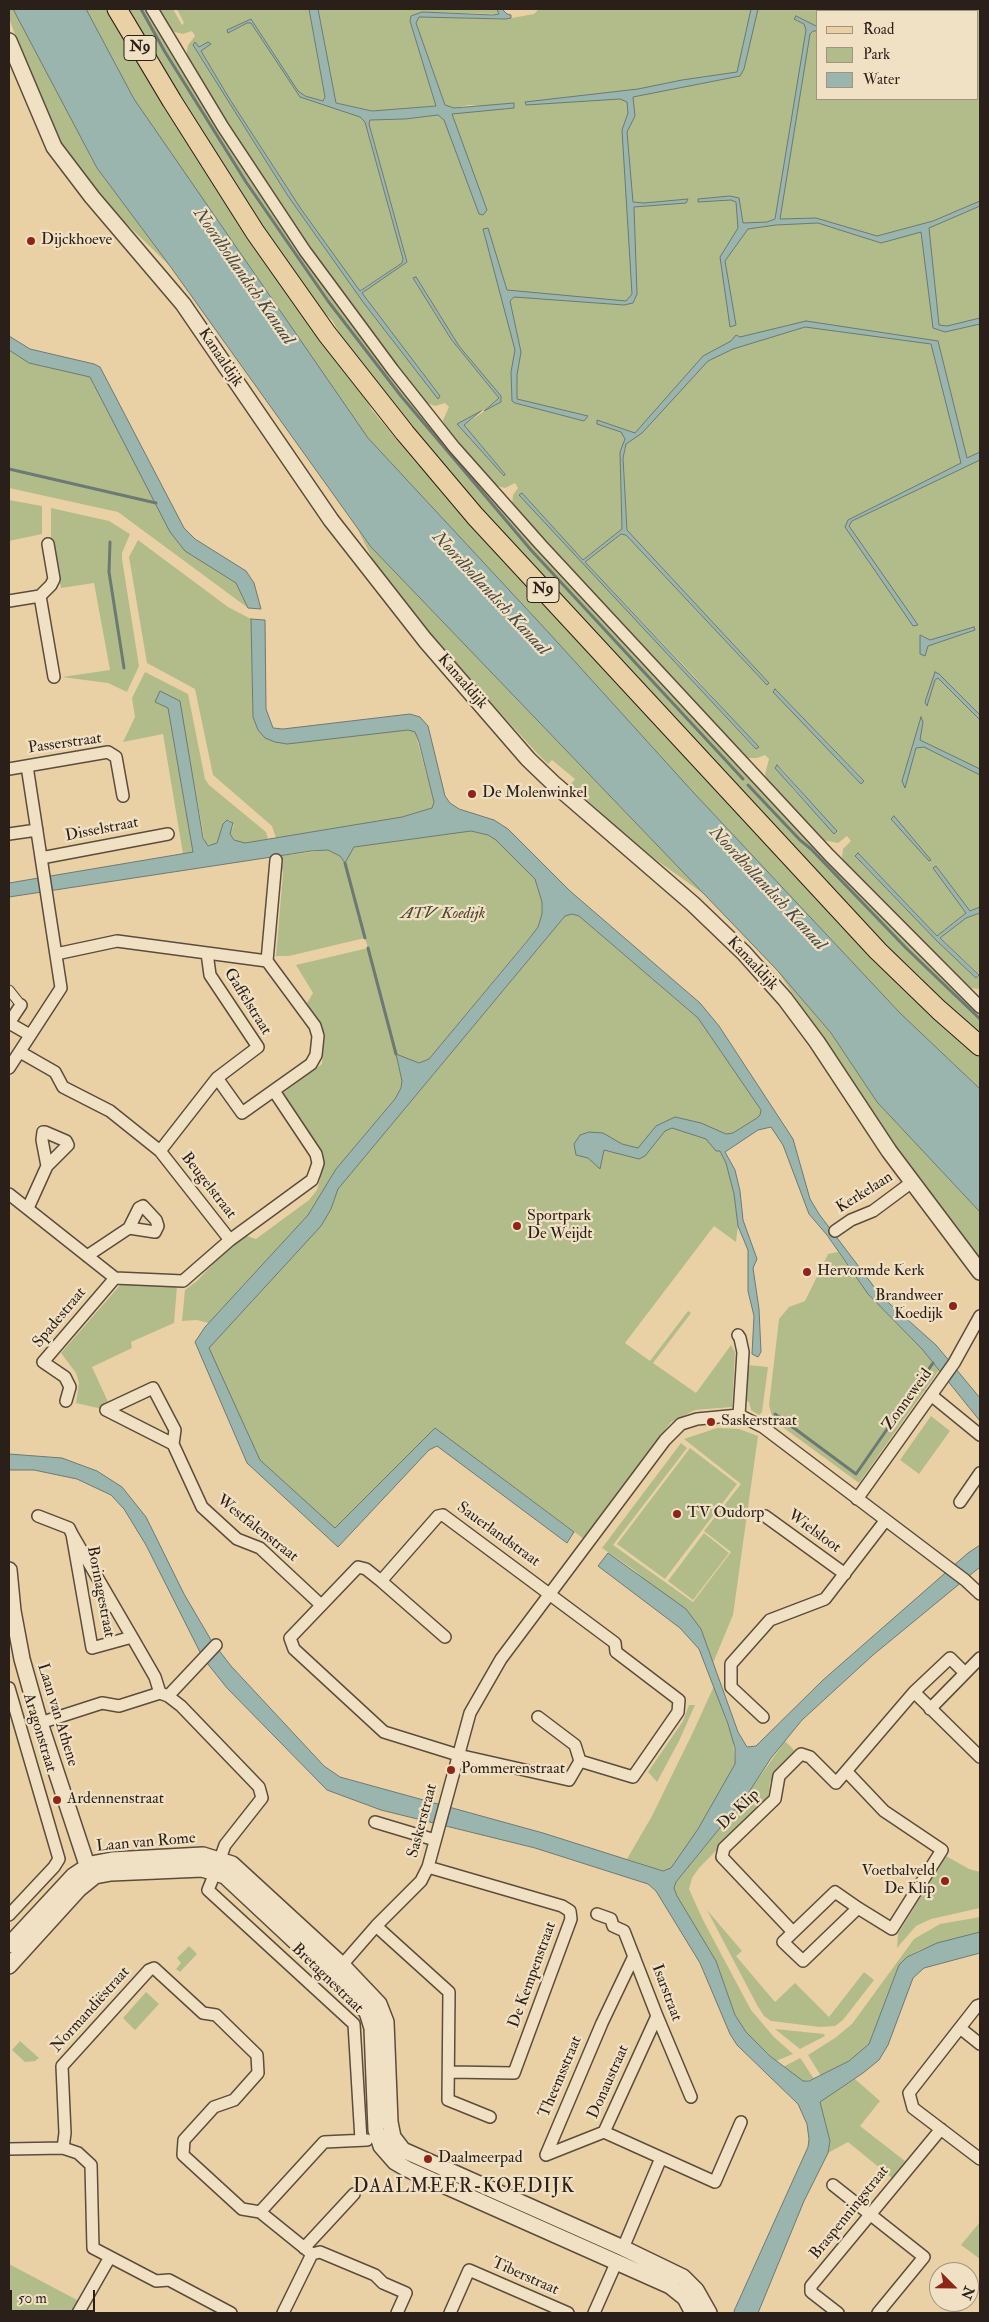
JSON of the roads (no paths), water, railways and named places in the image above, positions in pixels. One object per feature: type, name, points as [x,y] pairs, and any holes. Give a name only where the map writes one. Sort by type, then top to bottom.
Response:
[{"type":"main road","name":"N9","points":[[117,9],[172,101],[255,232],[327,334],[405,432],[482,524],[878,951],[980,1046]]},
{"type":"street","points":[[152,9],[223,127],[305,251],[393,370],[454,446],[541,545],[829,855],[980,1007]]},
{"type":"street","name":"Kanaaldijk","points":[[9,41],[54,147],[109,217],[183,304],[331,520],[419,632],[528,759],[553,783],[693,904],[744,953],[796,1014],[889,1151],[980,1272]]},
{"type":"street","points":[[9,601],[40,596],[51,585],[54,579],[48,544]]},
{"type":"street","points":[[40,596],[54,677]]},
{"type":"street","name":"Passerstraat","points":[[9,769],[108,752],[116,757],[122,796]]},
{"type":"street","points":[[9,1068],[61,988],[27,766]]},
{"type":"street","points":[[9,834],[36,830]]},
{"type":"street","name":"Disselstraat","points":[[41,858],[168,834]]},
{"type":"street","points":[[218,1078],[242,1113],[311,1064],[316,1055],[318,1036],[315,1026],[267,961],[276,860]]},
{"type":"street","name":"Gaffelstraat","points":[[56,954],[117,941],[267,961]]},
{"type":"street","name":"Gaffelstraat","points":[[160,1151],[218,1078],[258,1047],[210,974],[207,953]]},
{"type":"street","points":[[9,990],[21,1005],[9,1024],[30,1035]]},
{"type":"street","name":"Beugelstraat","points":[[20,1052],[55,1072],[63,1086],[110,1111],[160,1151],[230,1240],[312,1180],[316,1172],[318,1163],[316,1154],[274,1091]]},
{"type":"street","points":[[28,1208],[47,1166]]},
{"type":"street","name":"Kerkelaan","points":[[835,1231],[851,1220],[873,1211],[912,1182]]},
{"type":"street","points":[[9,1194],[114,1278],[183,1281],[230,1240]]},
{"type":"street","points":[[86,1256],[129,1228]]},
{"type":"street","name":"Spadestraat","points":[[66,1401],[70,1387],[65,1377],[43,1362],[114,1278]]},
{"type":"street","name":"Zonneweid","points":[[857,1499],[954,1363],[980,1316]]},
{"type":"street","points":[[738,1335],[743,1352],[739,1415],[763,1427],[965,1580],[980,1594]]},
{"type":"street","name":"Westfalenstraat","points":[[172,1444],[175,1430],[152,1388],[106,1410],[172,1444],[202,1507],[237,1539],[260,1548],[320,1604]]},
{"type":"street","points":[[931,1395],[980,1436]]},
{"type":"street","name":"Saskerstraat","points":[[337,1971],[376,1926],[421,1881],[428,1867],[470,1713],[501,1659],[665,1440],[681,1424],[697,1419],[739,1415]]},
{"type":"street","points":[[960,1502],[980,1473]]},
{"type":"street","name":"Sauerlandstraat","points":[[381,1581],[438,1516],[443,1515],[550,1594]]},
{"type":"street","name":"Borinagestraat","points":[[38,1516],[69,1528],[164,1695]]},
{"type":"street","name":"Wielsloot","points":[[765,1516],[845,1574]]},
{"type":"street","name":"Wielsloot","points":[[763,1717],[731,1687],[731,1664],[770,1620],[825,1599],[885,1521]]},
{"type":"street","name":"Borinagestraat","points":[[72,1534],[92,1648],[132,1638]]},
{"type":"street","points":[[445,1637],[381,1581],[366,1569],[358,1567],[320,1604],[290,1638],[294,1649],[384,1732],[458,1755],[569,1780],[580,1761],[575,1745],[538,1717]]},
{"type":"street","name":"Laan van Athene","points":[[9,1570],[11,1612],[22,1659],[40,1723],[89,1872]]},
{"type":"street","points":[[550,1594],[615,1643],[616,1652],[679,1700],[678,1712],[633,1777],[580,1761]]},
{"type":"street","points":[[40,1723],[102,1703],[119,1706],[164,1695],[203,1660],[216,1645]]},
{"type":"street","points":[[858,1908],[803,1961],[783,1942],[835,1892],[892,1929],[942,1850],[884,1811],[847,1772],[914,1692],[950,1658],[965,1673]]},
{"type":"street","points":[[930,1709],[980,1658]]},
{"type":"street","name":"Aragonstraat","points":[[9,1688],[59,1859],[54,1867],[9,1915]]},
{"type":"street","points":[[914,1692],[980,1757]]},
{"type":"street","points":[[164,1695],[181,1706],[259,1787],[262,1798],[225,1845],[217,1866]]},
{"type":"street","name":"De Klip","points":[[793,1932],[722,1857],[724,1848],[775,1798],[779,1776],[801,1754],[810,1757],[836,1783],[847,1772]]},
{"type":"street","points":[[375,1822],[436,1836]]},
{"type":"street","name":"Laan van Rome","points":[[89,1872],[112,1860],[203,1855],[217,1866],[229,1880],[337,1971],[363,2005],[372,2022],[375,2123],[386,2138]]},
{"type":"street","name":"Bretagnestraat","points":[[217,1866],[208,1890],[354,2024],[361,2140]]},
{"type":"street","name":"De Kempenstraat","points":[[428,1867],[562,1906],[570,1911],[571,1919],[514,2073],[449,2072]]},
{"type":"street","points":[[9,1945],[73,1876],[89,1872]]},
{"type":"street","points":[[9,1966],[79,1889],[89,1872]]},
{"type":"street","name":"Isarstraat","points":[[597,1914],[611,1919],[613,1926],[624,1931],[691,2097]]},
{"type":"street","points":[[376,1926],[449,1992],[448,2100],[490,2117]]},
{"type":"street","name":"Theemsstraat","points":[[604,2132],[546,2155],[602,2023],[634,1956]]},
{"type":"street","name":"Normandiëstraat","points":[[63,2148],[65,2134],[62,2066],[149,1970],[154,1968],[203,2013],[216,2015],[257,2055],[258,2073],[234,2100],[214,2107],[184,2140],[183,2155],[242,2209],[260,2212]]},
{"type":"street","points":[[980,2005],[977,2006],[909,2093],[913,2108],[980,2159]]},
{"type":"street","name":"Donaustraat","points":[[657,2016],[604,2132],[715,2182],[741,2122]]},
{"type":"street","points":[[960,2028],[980,2044]]},
{"type":"street","name":"Braspenningstraat","points":[[838,2313],[811,2292],[811,2286],[941,2129]]},
{"type":"street","points":[[397,2313],[406,2293],[383,2284],[375,2275],[320,2252],[308,2251],[260,2212],[324,2142],[386,2138],[411,2155],[620,2254],[687,2280],[696,2290],[709,2313]]},
{"type":"street","points":[[9,2149],[63,2148],[78,2152],[91,2165],[93,2248],[156,2281],[169,2280],[231,2313]]},
{"type":"street","points":[[594,2313],[661,2158]]},
{"type":"street","points":[[833,2185],[924,2256],[878,2313]]},
{"type":"street","points":[[283,2313],[308,2251],[354,2194]]},
{"type":"street","points":[[620,2254],[674,2288],[685,2298],[693,2313]]},
{"type":"street","points":[[78,2313],[110,2257]]},
{"type":"street","name":"Tiberstraat","points":[[450,2313],[469,2270],[568,2313]]},
{"type":"water","name":"Noordhollandsch Kanaal","points":[[13,9],[86,9],[134,99],[368,438],[693,792],[900,1013],[980,1089],[980,1212],[877,1102],[831,1033],[777,970],[371,547],[170,266],[97,168]]},
{"type":"water","points":[[309,9],[318,9],[336,103],[372,111],[436,106],[410,21],[411,16],[422,12],[493,15],[499,14],[497,9],[502,9],[511,15],[511,18],[506,19],[419,17],[416,23],[445,105],[454,108],[514,103],[514,108],[452,114],[487,210],[483,215],[479,214],[444,120],[438,115],[405,119],[370,120],[369,124],[407,262],[362,293],[440,396],[438,399],[363,302],[288,196],[193,45],[195,42],[199,47],[208,42],[211,44],[201,51],[229,98],[301,209],[360,291],[402,263],[403,259],[365,122],[360,117],[300,97],[251,23],[247,23],[228,33],[227,30],[251,19],[298,91],[305,96],[323,101],[325,97]]},
{"type":"water","points":[[751,9],[758,9],[744,69],[740,76],[633,97],[635,116],[627,132],[633,202],[644,203],[688,199],[686,203],[634,207],[637,294],[633,303],[624,305],[514,297],[510,301],[521,352],[517,375],[517,399],[588,416],[584,421],[515,403],[512,401],[511,372],[515,350],[483,229],[488,228],[507,290],[626,301],[632,294],[622,130],[628,113],[627,102],[620,99],[526,105],[525,102],[638,89],[737,72]]},
{"type":"water","points":[[796,16],[816,26],[816,31],[810,34],[780,219],[816,218],[877,236],[933,221],[980,201],[980,206],[929,228],[939,325],[947,326],[980,318],[980,324],[945,332],[933,328],[921,232],[881,243],[818,223],[776,225],[748,229],[725,261],[736,325],[730,327],[720,257],[738,228],[736,202],[731,200],[698,202],[698,199],[730,196],[739,198],[743,223],[767,222],[775,219],[806,30],[804,24],[794,19]]},
{"type":"water","points":[[416,277],[459,346],[501,396],[501,402],[484,411],[499,398],[451,339],[413,278]]},
{"type":"water","points":[[806,321],[938,341],[967,458],[980,452],[980,460],[852,521],[849,526],[918,625],[913,626],[845,527],[848,520],[961,463],[931,344],[805,327],[733,349],[708,361],[642,433],[626,444],[623,458],[627,530],[769,683],[767,685],[626,535],[621,534],[585,562],[759,747],[756,749],[519,495],[522,493],[583,560],[622,529],[620,452],[625,439],[621,432],[597,424],[597,420],[635,433],[703,356],[731,341],[736,335],[740,337]]},
{"type":"water","points":[[9,336],[30,349],[100,367],[184,528],[195,539],[246,571],[254,583],[261,609],[248,608],[236,583],[185,551],[170,532],[90,377],[29,363],[9,350]]},
{"type":"water","points":[[481,411],[464,425],[505,474],[504,476],[457,424]]},
{"type":"water","points":[[251,619],[265,620],[266,709],[273,728],[283,729],[410,714],[420,717],[428,726],[445,796],[450,803],[459,809],[494,820],[508,829],[570,891],[700,1003],[719,1026],[793,1139],[810,1199],[819,1214],[881,1296],[936,1345],[980,1398],[980,1421],[922,1349],[868,1294],[827,1235],[809,1214],[783,1145],[771,1127],[758,1130],[725,1152],[735,1170],[740,1191],[743,1220],[757,1259],[753,1268],[759,1309],[761,1352],[758,1357],[752,1354],[754,1316],[748,1291],[748,1250],[738,1226],[734,1194],[726,1163],[720,1151],[716,1151],[706,1139],[672,1128],[665,1131],[645,1156],[639,1159],[604,1150],[600,1169],[588,1158],[576,1155],[574,1144],[580,1135],[589,1132],[603,1133],[622,1144],[638,1148],[656,1126],[675,1117],[701,1123],[726,1134],[733,1133],[757,1118],[761,1110],[698,1018],[579,916],[572,914],[565,916],[338,1189],[331,1209],[321,1226],[209,1348],[260,1460],[335,1528],[435,1428],[574,1532],[567,1543],[437,1446],[429,1450],[338,1547],[247,1463],[195,1342],[205,1327],[308,1215],[336,1169],[395,1099],[401,1088],[402,1081],[396,1054],[419,1063],[429,1059],[528,940],[538,927],[542,914],[542,902],[535,879],[496,840],[488,835],[471,831],[354,847],[345,863],[340,856],[328,850],[311,851],[9,897],[9,883],[193,852],[168,708],[155,702],[160,691],[180,701],[203,838],[208,846],[217,843],[223,824],[227,820],[233,823],[230,834],[234,840],[245,843],[402,817],[432,808],[434,802],[415,732],[408,730],[287,744],[265,738],[258,730],[253,717]]},
{"type":"water","points":[[974,627],[975,630],[928,646],[925,656],[920,654],[920,635],[930,640]]},
{"type":"water","points":[[935,672],[980,715],[980,720],[938,678],[935,680],[927,706],[925,702]]},
{"type":"water","points":[[775,689],[864,781],[861,784],[773,692]]},
{"type":"water","points":[[921,717],[923,722],[920,740],[980,769],[980,775],[924,747],[916,748],[905,788],[902,781]]},
{"type":"water","points":[[777,765],[837,831],[834,834],[775,768]]},
{"type":"water","points":[[894,816],[931,860],[929,861],[891,819]]},
{"type":"water","points":[[858,853],[937,936],[966,913],[933,868],[936,866],[970,911],[980,907],[980,913],[966,918],[940,938],[979,975],[976,978],[937,941],[855,856]]},
{"type":"water","points":[[9,1454],[62,1458],[97,1471],[122,1487],[146,1517],[184,1594],[211,1640],[231,1666],[324,1766],[340,1777],[543,1833],[663,1871],[671,1868],[698,1829],[735,1764],[735,1748],[728,1724],[699,1649],[680,1628],[598,1566],[608,1553],[686,1609],[701,1629],[738,1732],[747,1747],[756,1746],[823,1680],[968,1553],[980,1545],[980,1567],[873,1655],[802,1720],[771,1758],[749,1792],[676,1882],[674,1888],[716,1961],[735,2015],[746,2032],[770,2056],[803,2081],[809,2081],[849,2061],[869,2044],[899,1965],[907,1957],[937,1943],[980,1932],[980,1953],[924,1968],[913,1978],[888,2045],[879,2060],[820,2102],[830,2141],[828,2153],[804,2201],[758,2313],[735,2313],[734,2311],[808,2147],[807,2124],[798,2104],[737,2045],[730,2034],[700,1963],[656,1891],[648,1884],[535,1848],[381,1810],[327,1790],[227,1688],[203,1658],[146,1545],[124,1509],[111,1495],[77,1479],[34,1470],[9,1470]]},
{"type":"waterway","points":[[141,9],[165,52],[246,182],[328,301],[401,396],[531,550],[743,779]]},
{"type":"waterway","points":[[9,469],[156,503]]},
{"type":"waterway","points":[[110,542],[109,572],[124,668]]},
{"type":"waterway","points":[[748,785],[906,948],[980,1019]]},
{"type":"waterway","points":[[345,863],[365,938]]},
{"type":"waterway","points":[[368,948],[396,1054]]},
{"type":"waterway","points":[[775,1414],[856,1474],[933,1363]]},
{"type":"place","name":"Dijckhoeve","points":[[31,241]]},
{"type":"place","name":"De Molenwinkel","points":[[472,794]]},
{"type":"place","name":"Sportpark De Weijdt","points":[[517,1226]]},
{"type":"place","name":"Hervormde Kerk","points":[[807,1272]]},
{"type":"place","name":"Brandweer Koedijk","points":[[953,1306]]},
{"type":"place","name":"Saskerstraat","points":[[711,1422]]},
{"type":"place","name":"TV Oudorp","points":[[677,1514]]},
{"type":"place","name":"Pommerenstraat","points":[[451,1770]]},
{"type":"place","name":"Ardennenstraat","points":[[57,1800]]},
{"type":"place","name":"Voetbalveld De Klip","points":[[945,1881]]},
{"type":"place","name":"Daalmeerpad","points":[[428,2159]]},
{"type":"district","name":"DAALMEER-KOEDIJK","points":[[464,2188]]},
{"type":"park label","name":"ATV Koedijk","points":[[443,915]]}]
